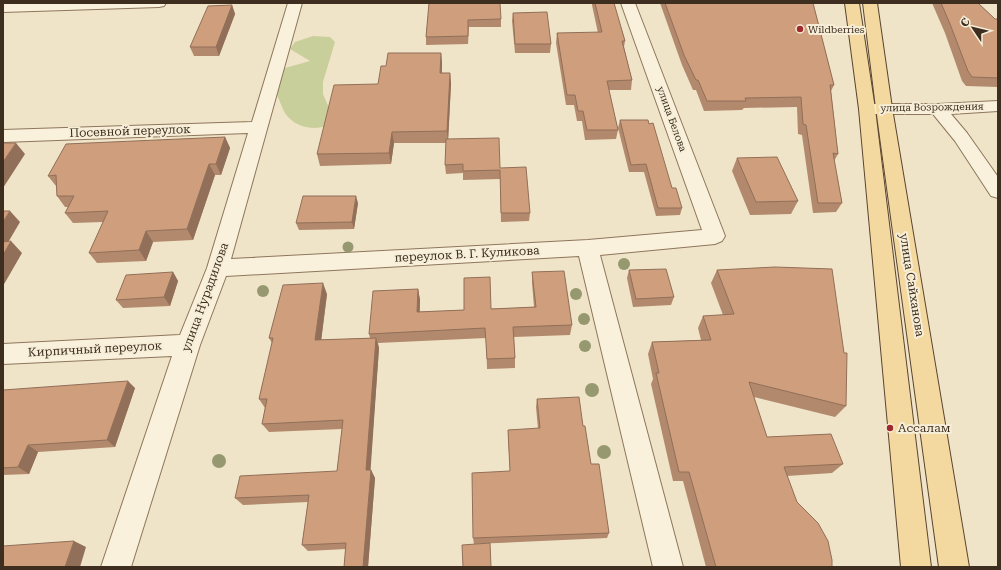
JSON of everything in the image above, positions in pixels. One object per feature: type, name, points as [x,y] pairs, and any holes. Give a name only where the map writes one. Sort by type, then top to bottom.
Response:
[{"type":"main road","name":"улица Сайханова","points":[[852,3],[875,108],[954,567]]},
{"type":"main road","name":"улица Сайханова","points":[[870,3],[875,108],[916,567]]},
{"type":"street","points":[[3,8],[159,3]]},
{"type":"street","name":"улица Нурадилова","points":[[116,567],[188,344],[218,268],[295,3]]},
{"type":"street","name":"улица Белова","points":[[628,3],[716,236]]},
{"type":"street","name":"улица Возрождения","points":[[875,108],[938,109],[998,106]]},
{"type":"street","points":[[938,109],[961,137],[998,191]]},
{"type":"street","name":"Посевной переулок","points":[[3,136],[258,127]]},
{"type":"street","name":"переулок В. Г. Куликова","points":[[218,268],[588,248],[716,236]]},
{"type":"street","points":[[588,248],[668,567]]},
{"type":"street","name":"Кирпичный переулок","points":[[3,354],[188,344]]},
{"type":"green space","points":[[313,36],[330,37],[335,42],[323,82],[323,94],[335,122],[324,127],[317,128],[299,125],[289,118],[283,110],[276,93],[285,68],[310,61],[290,49],[295,42]]},
{"type":"building","points":[[429,3],[500,3],[501,19],[468,20],[468,36],[426,37]]},
{"type":"building","points":[[595,3],[614,3],[625,41],[622,41],[632,80],[607,81],[618,130],[587,130],[583,111],[578,111],[575,95],[567,95],[557,33],[602,32]]},
{"type":"building","points":[[665,3],[813,3],[834,85],[830,85],[838,154],[833,153],[842,203],[818,203],[806,125],[803,124],[801,97],[745,98],[746,101],[707,101],[698,80],[696,80],[684,55]]},
{"type":"building","points":[[941,3],[978,3],[995,19],[998,19],[998,78],[972,77],[968,71]]},
{"type":"building","points":[[232,5],[216,47],[190,47],[208,6]]},
{"type":"building","points":[[547,12],[551,44],[515,44],[513,13]]},
{"type":"building","points":[[388,53],[441,53],[440,73],[450,73],[447,131],[392,132],[389,153],[317,154],[334,85],[378,84],[381,66],[386,66]]},
{"type":"building","points":[[620,120],[648,120],[649,124],[653,123],[672,188],[676,188],[682,208],[658,208],[646,164],[631,165]]},
{"type":"building","points":[[225,137],[216,164],[209,164],[187,229],[146,231],[139,250],[89,253],[108,211],[65,213],[74,196],[57,196],[56,175],[48,176],[66,144]]},
{"type":"building","points":[[499,138],[500,168],[526,167],[530,213],[501,213],[500,170],[463,171],[463,164],[445,165],[446,139]]},
{"type":"building","points":[[3,143],[16,143],[3,162]]},
{"type":"building","points":[[777,157],[798,201],[756,202],[737,158]]},
{"type":"building","points":[[303,196],[356,196],[352,222],[296,223]]},
{"type":"building","points":[[3,211],[10,211],[3,222]]},
{"type":"building","points":[[11,241],[3,255],[3,242]]},
{"type":"building","points":[[775,267],[832,269],[844,353],[847,353],[846,406],[749,382],[767,437],[831,434],[843,464],[784,467],[797,502],[818,523],[828,541],[832,567],[716,567],[689,472],[679,472],[656,373],[659,373],[652,342],[711,340],[703,316],[734,314],[717,270]]},
{"type":"building","points":[[666,269],[674,297],[636,299],[629,270]]},
{"type":"building","points":[[564,271],[572,325],[513,327],[515,358],[487,359],[485,328],[369,334],[373,291],[418,289],[417,312],[464,310],[464,278],[490,277],[491,309],[536,307],[532,272]]},
{"type":"building","points":[[173,272],[164,297],[116,300],[126,275]]},
{"type":"building","points":[[323,283],[315,340],[376,338],[366,470],[371,470],[363,567],[344,567],[346,543],[302,545],[309,495],[235,498],[240,476],[337,471],[343,420],[262,424],[267,399],[259,399],[273,338],[269,338],[283,285]]},
{"type":"building","points":[[128,381],[107,440],[28,445],[18,467],[3,468],[3,390]]},
{"type":"building","points":[[579,397],[591,464],[599,464],[609,533],[473,538],[472,473],[510,471],[508,430],[540,428],[537,399]]},
{"type":"building","points":[[74,541],[65,567],[3,567],[3,546]]},
{"type":"building","points":[[490,543],[491,567],[463,567],[462,545]]},
{"type":"place","name":"Wildberries","points":[[800,29]]},
{"type":"place","name":"Ассалам","points":[[890,428]]}]
